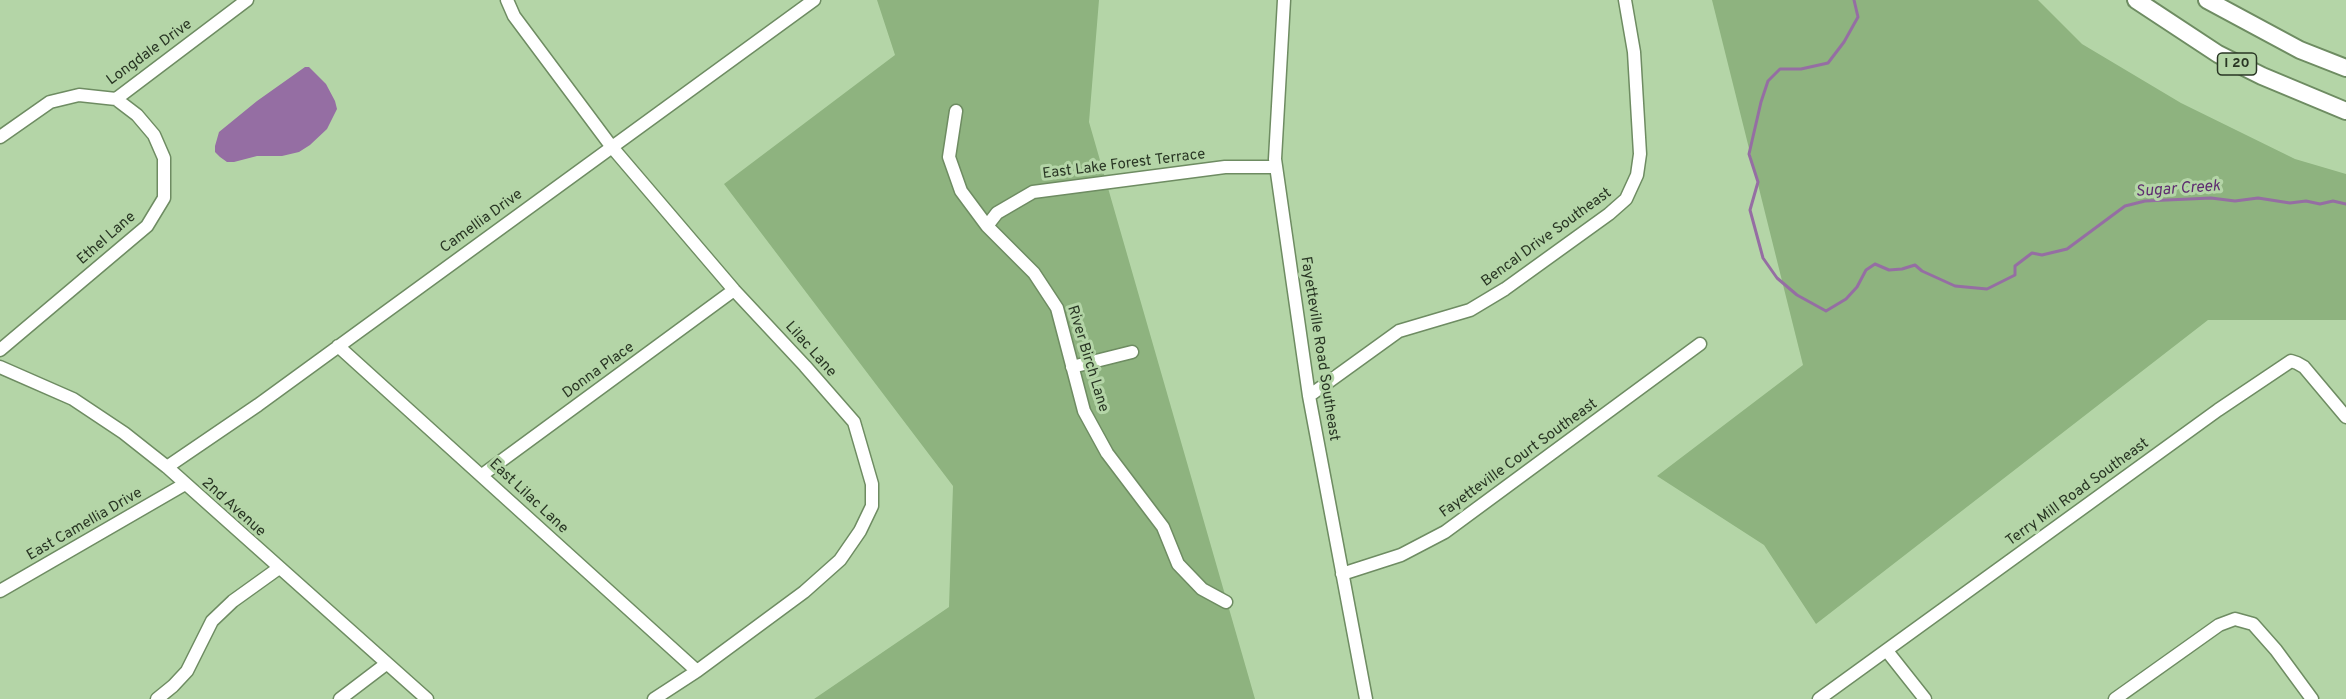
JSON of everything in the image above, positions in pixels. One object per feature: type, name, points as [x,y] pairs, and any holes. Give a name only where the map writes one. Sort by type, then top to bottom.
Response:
[{"type":"highway","name":"I 20","points":[[2136,0],[2218,54],[2262,76],[2346,111]]},
{"type":"highway","name":"I 20","points":[[2207,0],[2300,50],[2346,69]]},
{"type":"street","name":"Longdale Drive","points":[[0,137],[50,102],[79,95],[116,99],[247,0]]},
{"type":"street","name":"Lilac Lane","points":[[507,0],[514,16],[610,146],[734,290],[854,422],[872,484],[872,506],[861,531],[840,560],[804,592],[654,699]]},
{"type":"street","name":"Camellia Drive","points":[[167,467],[195,450],[610,146],[814,0]]},
{"type":"street","name":"Fayetteville Road Southeast","points":[[1284,0],[1276,112],[1276,167],[1309,396],[1366,699]]},
{"type":"street","name":"Bencal Drive Southeast","points":[[1309,396],[1400,332],[1470,310],[1505,289],[1610,214],[1626,199],[1637,175],[1640,154],[1634,52],[1625,0]]},
{"type":"street","name":"Ethel Lane","points":[[0,350],[147,226],[164,198],[164,158],[154,135],[137,115],[116,99]]},
{"type":"street","name":"River Birch Lane","points":[[956,111],[949,157],[961,191],[987,226],[1034,273],[1057,308],[1084,411],[1107,453],[1163,527],[1178,564],[1202,589],[1226,602]]},
{"type":"street","name":"East Lake Forest Terrace","points":[[987,226],[997,213],[1033,192],[1225,167],[1276,167]]},
{"type":"street","name":"Donna Place","points":[[482,475],[734,290]]},
{"type":"street","name":"Fayetteville Court Southeast","points":[[1342,574],[1401,555],[1445,532],[1701,344]]},
{"type":"street","name":"East Lilac Lane","points":[[338,346],[696,671]]},
{"type":"street","points":[[1072,367],[1132,352]]},
{"type":"street","name":"Terry Mill Road Southeast","points":[[1819,699],[2218,410],[2290,361],[2304,367],[2346,417]]},
{"type":"street","name":"2nd Avenue","points":[[0,368],[73,399],[124,433],[167,467],[428,699]]},
{"type":"street","name":"East Camellia Drive","points":[[0,591],[185,484]]},
{"type":"street","points":[[157,699],[187,671],[212,621],[233,601],[279,568]]},
{"type":"street","points":[[2115,699],[2219,626],[2235,619],[2253,624],[2276,650],[2312,699]]},
{"type":"street","points":[[1887,651],[1925,699]]},
{"type":"street","points":[[340,699],[386,664]]},
{"type":"green space","points":[[877,0],[1099,0],[1089,122],[1255,699],[814,699],[949,607],[953,486],[724,184],[895,55]]},
{"type":"green space","points":[[1712,0],[2038,0],[2082,44],[2181,103],[2295,159],[2346,174],[2346,320],[2208,320],[1816,624],[1764,545],[1657,476],[1803,365]]},
{"type":"shaded area","points":[[305,67],[309,67],[326,84],[335,101],[337,109],[327,129],[299,152],[282,156],[257,156],[227,162],[215,152],[219,132],[257,101]]},
{"type":"waterway","name":"Sugar Creek","points":[[1854,0],[1858,17],[1844,42],[1828,63],[1801,69],[1780,69],[1768,81],[1749,154],[1758,182],[1750,210],[1763,258],[1777,278],[1797,295],[1826,311],[1846,299],[1857,287],[1866,270],[1875,264],[1889,270],[1915,265],[1922,271],[1955,286],[1987,289],[2015,275],[2015,266],[2032,253],[2042,255],[2067,249],[2125,206],[2145,201],[2211,198],[2235,201],[2258,198],[2290,203],[2306,201],[2320,204],[2333,201],[2346,204]]}]
